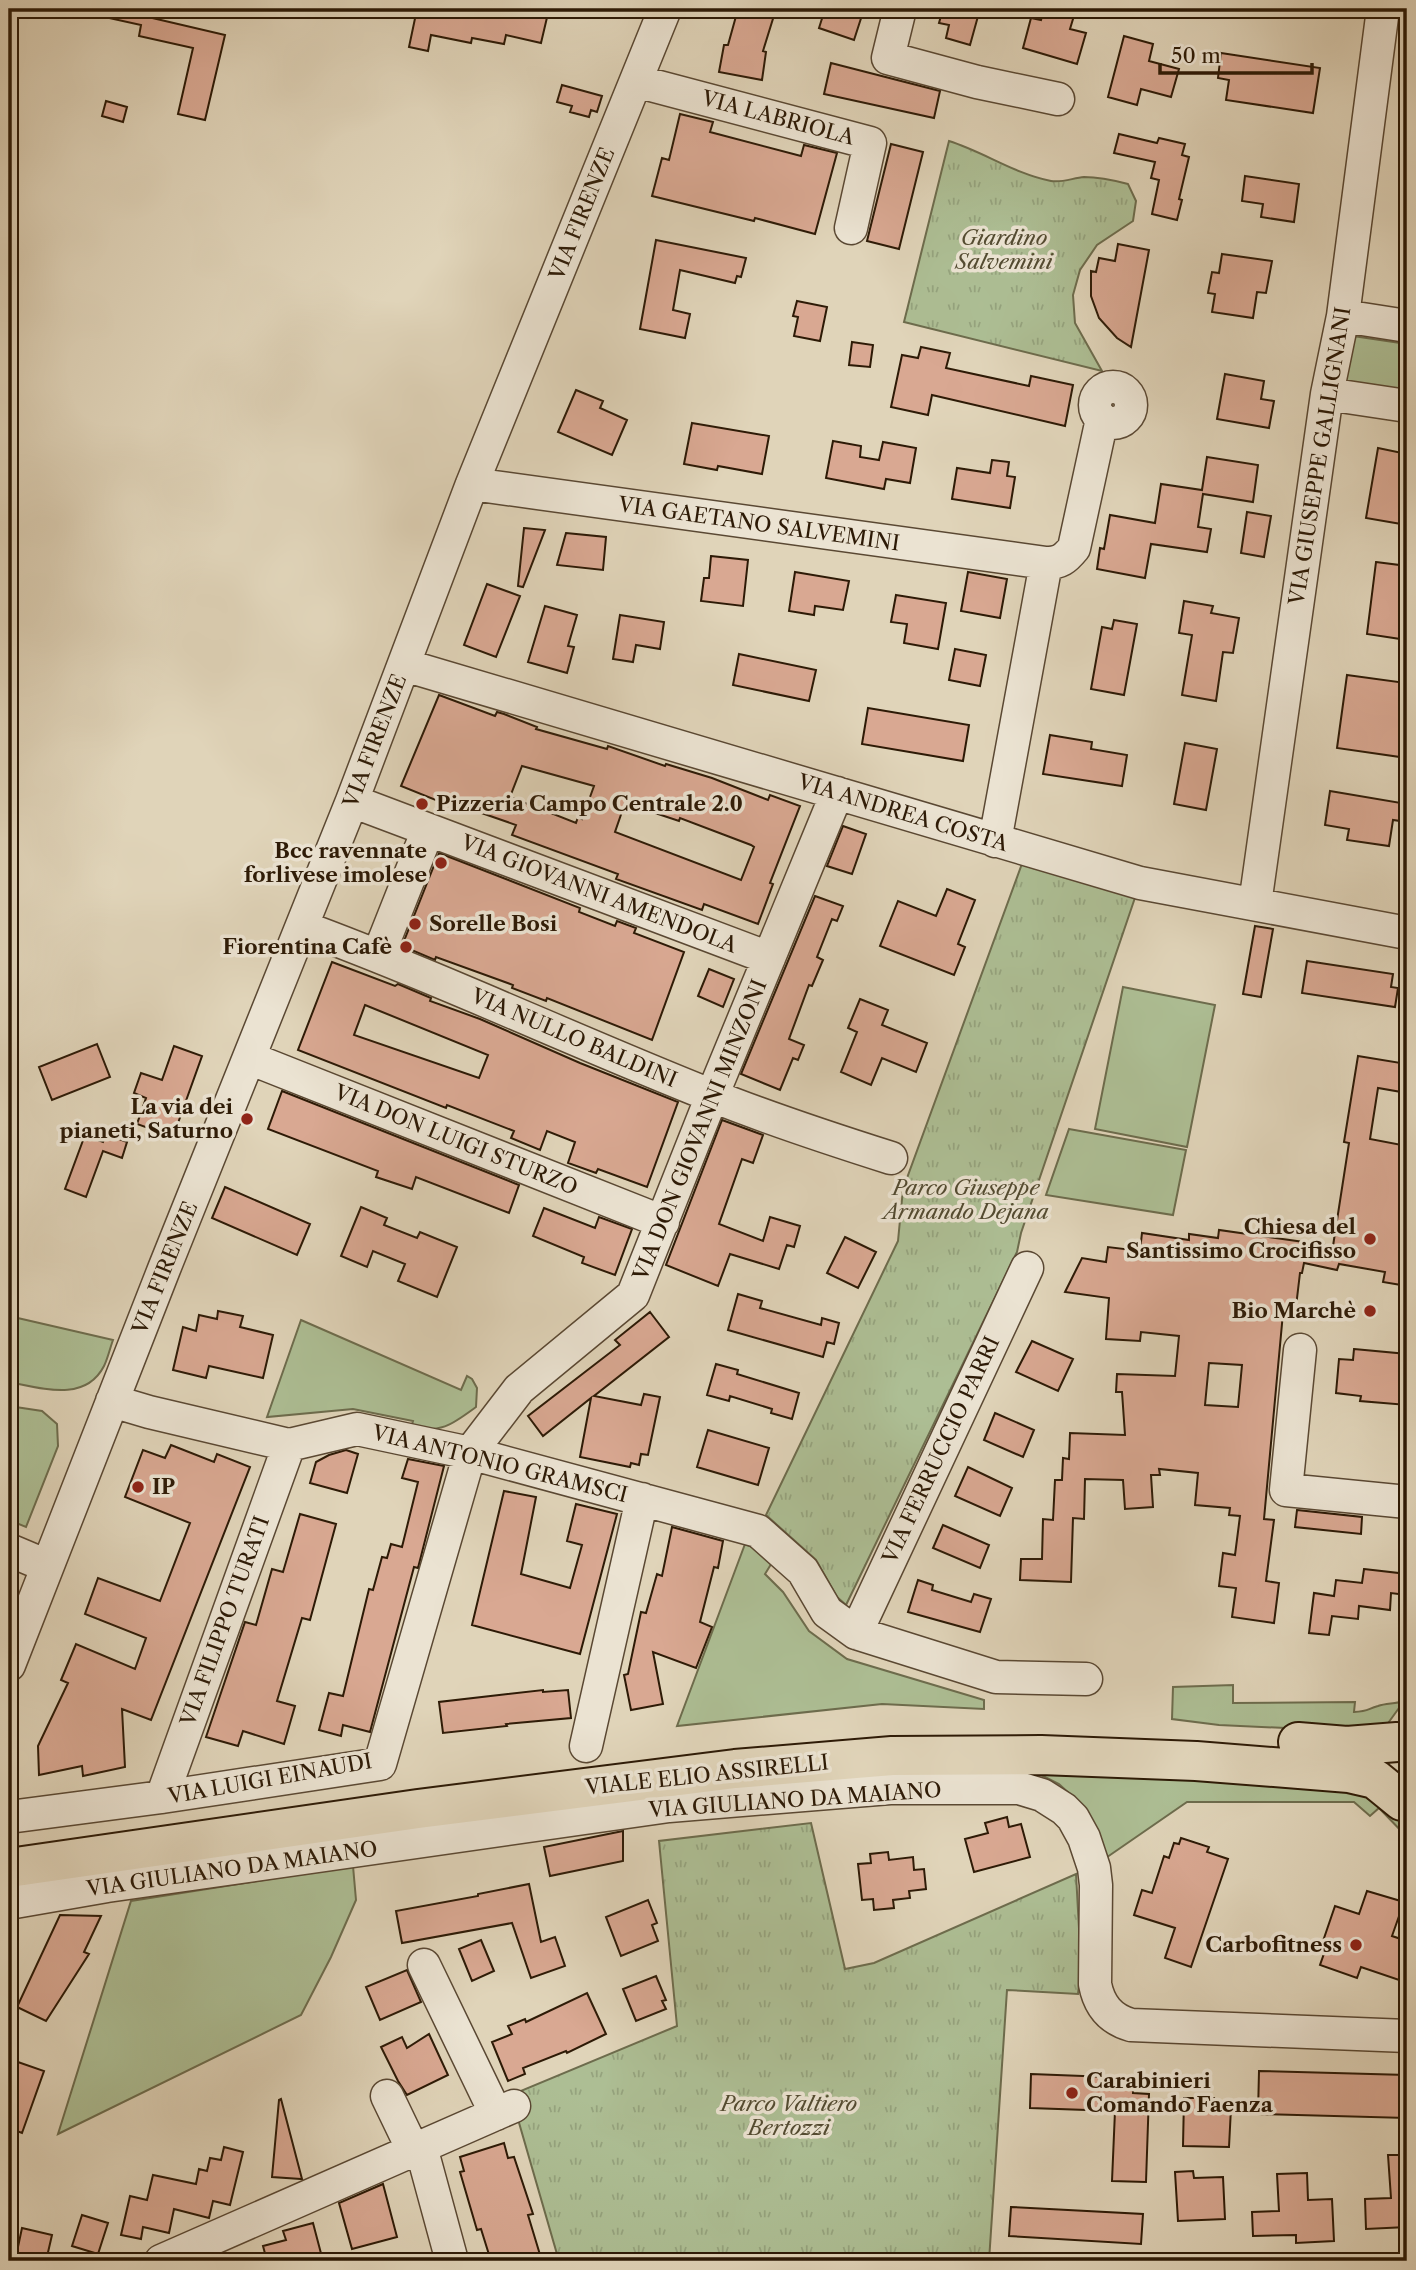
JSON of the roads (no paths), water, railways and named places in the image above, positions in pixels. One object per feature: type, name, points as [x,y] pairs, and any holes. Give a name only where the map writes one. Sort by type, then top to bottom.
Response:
[{"type":"main road","name":"VIALE ELIO ASSIRELLI","points":[[9,1844],[431,1781],[725,1745],[880,1735],[1050,1730],[1228,1737],[1347,1746],[1402,1731]]},
{"type":"main road","points":[[1402,1731],[1394,1762],[1396,1782],[1405,1805]]},
{"type":"main road","name":"VIALE ELIO ASSIRELLI","points":[[9,1868],[430,1807],[735,1769],[892,1756],[1041,1755],[1196,1761],[1349,1773],[1375,1779],[1405,1805]]},
{"type":"street","name":"VIA FIRENZE","points":[[9,1665],[352,801],[471,484],[665,9]]},
{"type":"street","points":[[900,9],[888,58],[977,82],[1058,99]]},
{"type":"street","name":"VIA GIUSEPPE GALLIGNANI","points":[[1255,904],[1327,394],[1343,316],[1383,9]]},
{"type":"street","name":"VIA LABRIOLA","points":[[636,81],[870,143],[852,228]]},
{"type":"street","points":[[1343,316],[1407,326]]},
{"type":"street","points":[[1327,394],[1407,407]]},
{"type":"street","points":[[995,841],[1046,564],[1057,563],[1066,558],[1074,548],[1102,419]]},
{"type":"street","name":"VIA GAETANO SALVEMINI","points":[[471,484],[1046,564]]},
{"type":"street","name":"VIA ANDREA COSTA","points":[[404,665],[1140,883],[1407,933]]},
{"type":"street","name":"VIA DON GIOVANNI MINZONI","points":[[470,1453],[519,1389],[633,1295],[837,793]]},
{"type":"street","name":"VIA GIOVANNI AMENDOLA","points":[[352,801],[769,958]]},
{"type":"street","points":[[378,956],[428,830]]},
{"type":"street","name":"VIA NULLO BALDINI","points":[[302,927],[378,956],[712,1096],[891,1158]]},
{"type":"street","name":"VIA DON LUIGI STURZO","points":[[249,1058],[663,1222]]},
{"type":"street","name":"VIA FERRUCCIO PARRI","points":[[856,1633],[1027,1268]]},
{"type":"street","points":[[1300,1350],[1286,1490],[1407,1502]]},
{"type":"street","name":"VIA ANTONIO GRAMSCI","points":[[112,1401],[289,1444],[357,1429],[470,1453],[642,1499],[586,1746]]},
{"type":"street","name":"VIA FILIPPO TURATI","points":[[162,1797],[289,1444]]},
{"type":"street","name":"VIA LUIGI EINAUDI","points":[[9,1817],[380,1764],[470,1453]]},
{"type":"street","points":[[642,1499],[758,1531],[803,1571],[827,1612],[856,1633],[996,1676],[1086,1679]]},
{"type":"street","points":[[9,1550],[47,1566]]},
{"type":"street","name":"VIA GIULIANO DA MAIANO","points":[[9,1903],[107,1886],[669,1806],[890,1788],[1019,1788],[1042,1795],[1064,1809],[1073,1818],[1084,1838],[1094,1868],[1096,1885],[1097,1995],[1112,2017],[1131,2025],[1407,2036]]},
{"type":"street","points":[[161,2261],[505,2110],[424,1965]]},
{"type":"street","points":[[387,2096],[417,2148],[452,2261]]},
{"type":"place","name":"Pizzeria Campo Centrale 2.0","points":[[422,804]]},
{"type":"place","name":"Bcc ravennate forlivese imolese","points":[[441,863]]},
{"type":"place","name":"Sorelle Bosi","points":[[415,924]]},
{"type":"place","name":"Fiorentina Cafè","points":[[406,947]]},
{"type":"place","name":"La via dei pianeti, Saturno","points":[[247,1119]]},
{"type":"place","name":"Chiesa del Santissimo Crocifisso","points":[[1370,1239]]},
{"type":"place","name":"Bio Marchè","points":[[1370,1311]]},
{"type":"place","name":"IP","points":[[138,1487]]},
{"type":"place","name":"Carbofitness","points":[[1356,1945]]},
{"type":"place","name":"Carabinieri Comando Faenza","points":[[1072,2093]]},
{"type":"park label","name":"Giardino Salvemini","points":[[1004,250]]},
{"type":"park label","name":"Parco Giuseppe Armando Dejana","points":[[966,1200]]},
{"type":"park label","name":"Parco Valtiero Bertozzi","points":[[789,2116]]}]
